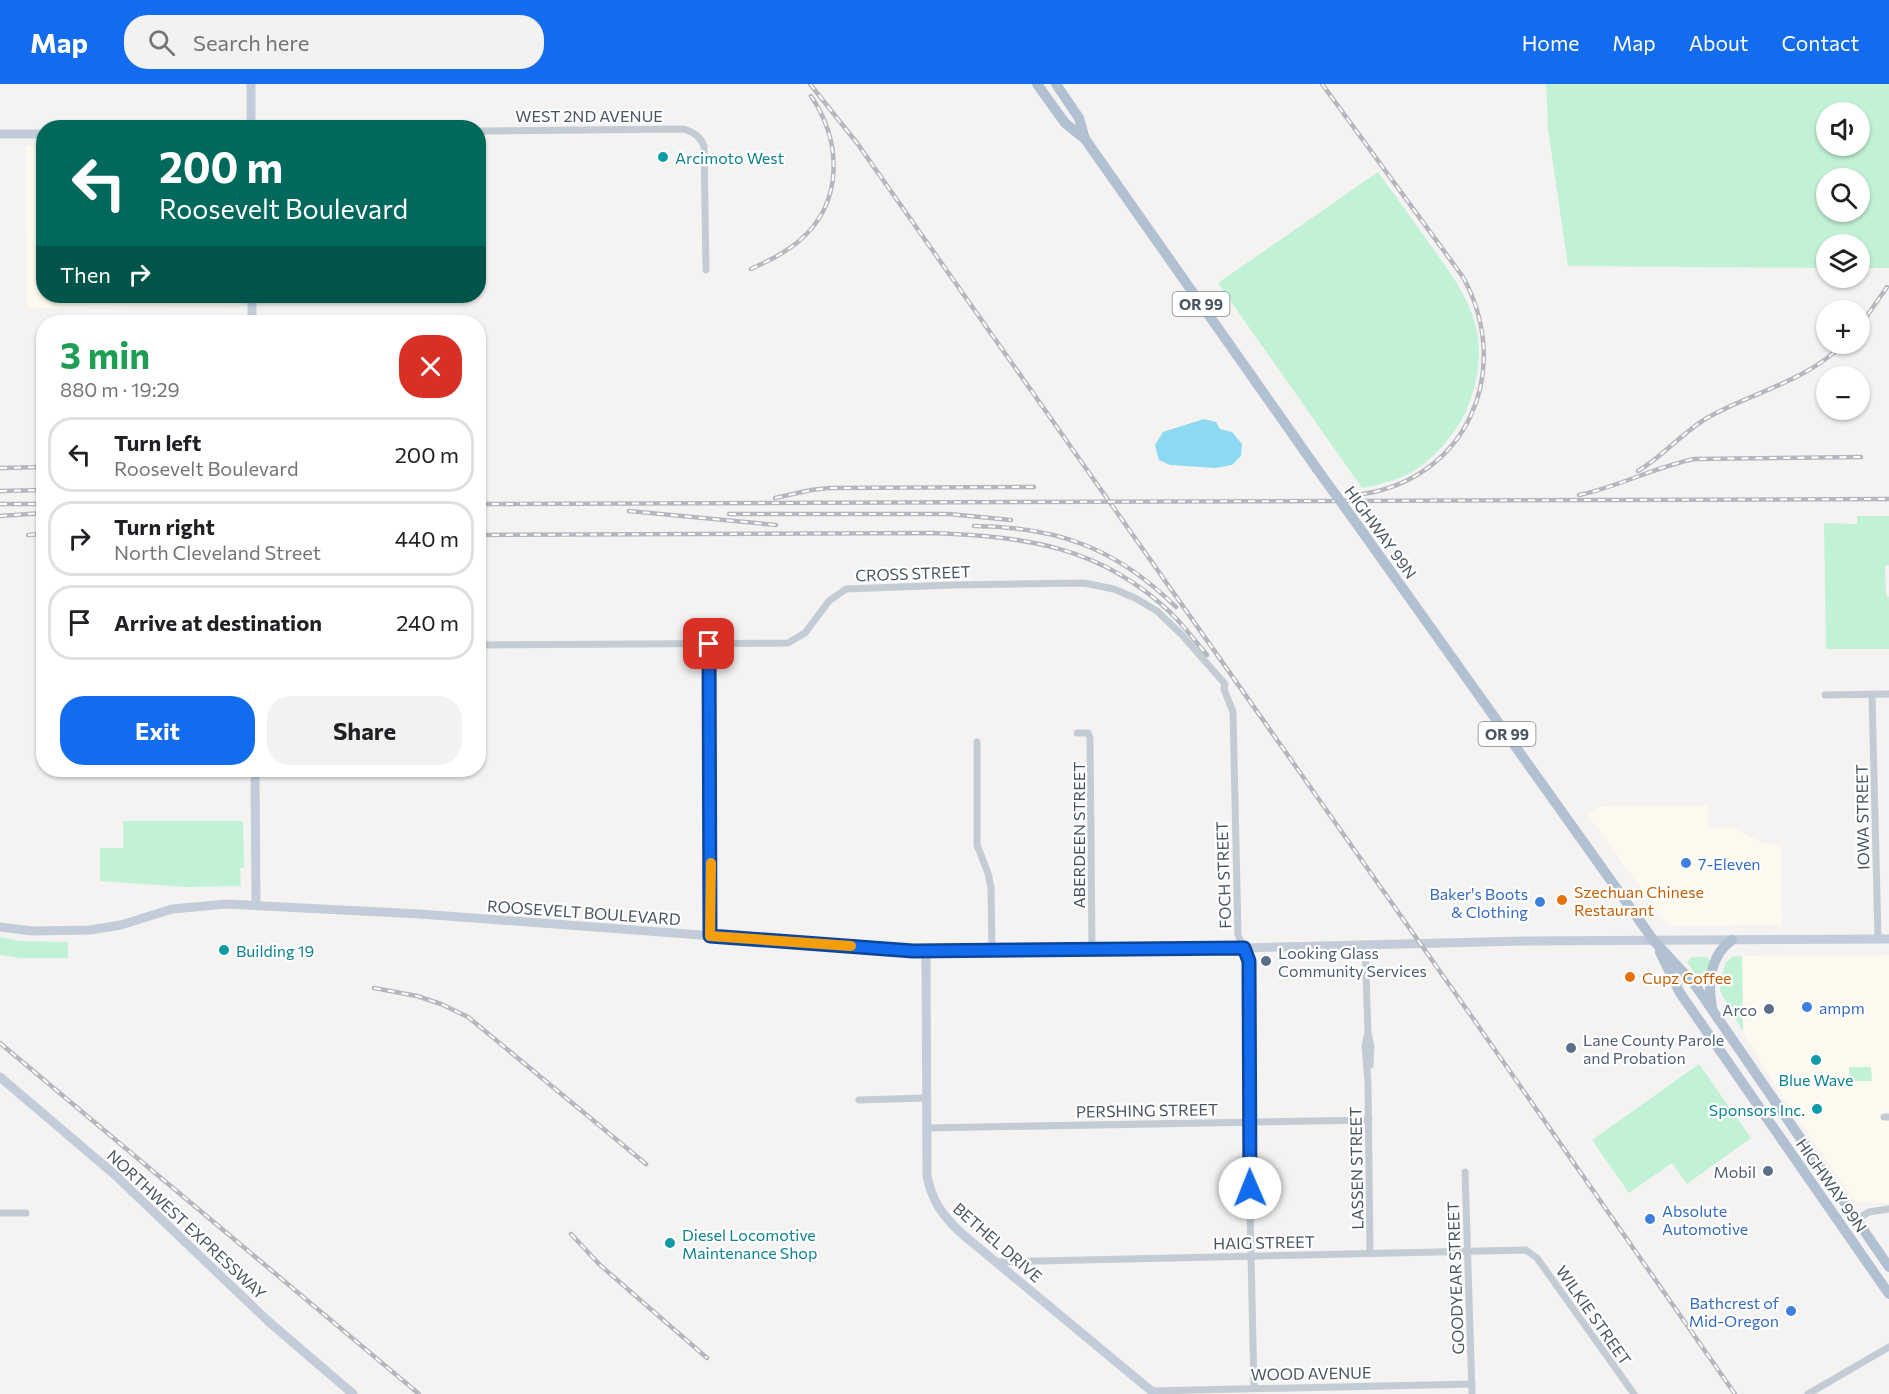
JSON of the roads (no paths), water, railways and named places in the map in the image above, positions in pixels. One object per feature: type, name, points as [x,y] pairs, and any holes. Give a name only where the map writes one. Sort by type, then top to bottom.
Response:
[{"type":"main road","points":[[251,84],[251,120]]},
{"type":"main road","name":"OR 99","points":[[1037,84],[1065,123],[1085,139]]},
{"type":"main road","name":"OR 99","points":[[1056,84],[1078,118],[1085,139]]},
{"type":"main road","points":[[0,134],[36,134]]},
{"type":"main road","name":"HIGHWAY 99N","points":[[1085,139],[1654,941],[1695,985],[1889,1268]]},
{"type":"main road","points":[[255,777],[256,904]]},
{"type":"main road","name":"ROOSEVELT BOULEVARD","points":[[0,927],[32,931],[90,930],[121,925],[172,909],[200,905],[256,904],[926,951],[1889,939]]},
{"type":"main road","points":[[1714,1015],[1709,994],[1710,982],[1717,954],[1732,940]]},
{"type":"main road","name":"HIGHWAY 99N","points":[[1654,941],[1680,993],[1889,1294]]},
{"type":"main road","name":"BETHEL DRIVE","points":[[926,951],[927,1175],[935,1203],[950,1222],[1153,1392]]},
{"type":"main road","name":"NORTHWEST EXPRESSWAY","points":[[0,1077],[114,1174],[268,1321],[354,1394]]},
{"type":"street","name":"WEST 2ND AVENUE","points":[[486,131],[684,129],[698,136],[702,141],[704,153],[706,270]]},
{"type":"street","name":"CROSS STREET","points":[[486,645],[788,643],[805,633],[829,601],[846,589],[1084,584],[1114,589],[1135,597],[1157,611],[1182,635],[1225,684]]},
{"type":"street","points":[[709,644],[710,936]]},
{"type":"street","name":"FOCH STREET","points":[[1225,684],[1224,689],[1233,712],[1238,935],[1249,961],[1248,1122],[1254,1388]]},
{"type":"street","name":"IOWA STREET","points":[[1872,694],[1878,939]]},
{"type":"street","points":[[1825,695],[1889,694]]},
{"type":"street","name":"ABERDEEN STREET","points":[[1077,733],[1088,734],[1090,738],[1092,949]]},
{"type":"street","points":[[977,742],[977,845],[991,888],[992,950]]},
{"type":"street","name":"LASSEN STREET","points":[[1365,945],[1368,1034],[1371,1047],[1368,1083],[1370,1253]]},
{"type":"street","points":[[859,1100],[926,1098]]},
{"type":"street","name":"PERSHING STREET","points":[[926,1128],[1369,1120]]},
{"type":"street","name":"GOODYEAR STREET","points":[[1465,1172],[1472,1394]]},
{"type":"street","points":[[1856,1220],[1869,1212],[1889,1209]]},
{"type":"street","points":[[0,1213],[26,1213]]},
{"type":"street","name":"HAIG STREET","points":[[997,1262],[1251,1255],[1521,1250],[1531,1252]]},
{"type":"street","name":"WILKIE STREET","points":[[1531,1252],[1634,1394]]},
{"type":"street","points":[[1808,1394],[1889,1347]]},
{"type":"street","name":"WOOD AVENUE","points":[[1153,1392],[1472,1384]]},
{"type":"water","points":[[1204,419],[1216,422],[1220,429],[1232,432],[1242,444],[1241,456],[1232,465],[1215,468],[1170,465],[1159,460],[1155,445],[1163,432]]},
{"type":"railway","points":[[810,84],[857,143],[1735,1394]]},
{"type":"railway","points":[[1322,84],[1463,277],[1478,313],[1484,349],[1481,384],[1470,417],[1452,445],[1426,469],[1394,486],[1356,495]]},
{"type":"railway","points":[[751,269],[799,241],[814,226],[831,191],[834,172],[833,152],[829,133],[811,96]]},
{"type":"railway","points":[[1870,312],[1887,287]]},
{"type":"railway","points":[[1638,471],[1707,418],[1796,377],[1831,354]]},
{"type":"railway","points":[[1579,495],[1694,459],[1861,457]]},
{"type":"railway","points":[[0,468],[36,467]]},
{"type":"railway","points":[[775,498],[829,488],[1034,487]]},
{"type":"railway","points":[[0,491],[36,490]]},
{"type":"railway","points":[[486,504],[1889,499]]},
{"type":"railway","points":[[0,504],[36,504]]},
{"type":"railway","points":[[629,511],[776,525]]},
{"type":"railway","points":[[0,516],[36,514]]},
{"type":"railway","points":[[729,514],[949,514],[1011,520]]},
{"type":"railway","points":[[974,526],[1033,531],[1084,545],[1131,570],[1176,607]]},
{"type":"railway","points":[[486,535],[934,533],[1031,542],[1089,559],[1144,590],[1171,613],[1207,655]]},
{"type":"railway","points":[[28,535],[36,534]]},
{"type":"railway","points":[[374,988],[417,996],[468,1017],[646,1164]]},
{"type":"railway","points":[[0,1043],[419,1394]]},
{"type":"railway","points":[[571,1234],[600,1265],[707,1358]]},
{"type":"place","name":"Arcimoto West","points":[[663,157]]},
{"type":"place","name":"7-Eleven","points":[[1686,863]]},
{"type":"place","name":"Szechuan Chinese Restaurant","points":[[1562,900]]},
{"type":"place","name":"Baker's Boots & Clothing","points":[[1540,902]]},
{"type":"place","name":"Building 19","points":[[224,950]]},
{"type":"place","name":"Looking Glass Community Services","points":[[1266,961]]},
{"type":"place","name":"Cupz Coffee","points":[[1630,977]]},
{"type":"place","name":"ampm","points":[[1807,1007]]},
{"type":"place","name":"Arco","points":[[1769,1009]]},
{"type":"place","name":"Lane County Parole and Probation","points":[[1571,1048]]},
{"type":"place","name":"Blue Wave","points":[[1816,1060]]},
{"type":"place","name":"Sponsors Inc.","points":[[1817,1109]]},
{"type":"place","name":"Mobil","points":[[1768,1171]]},
{"type":"place","name":"Absolute Automotive","points":[[1650,1219]]},
{"type":"place","name":"Diesel Locomotive Maintenance Shop","points":[[670,1243]]},
{"type":"place","name":"Bathcrest of Mid-Oregon","points":[[1791,1311]]}]
